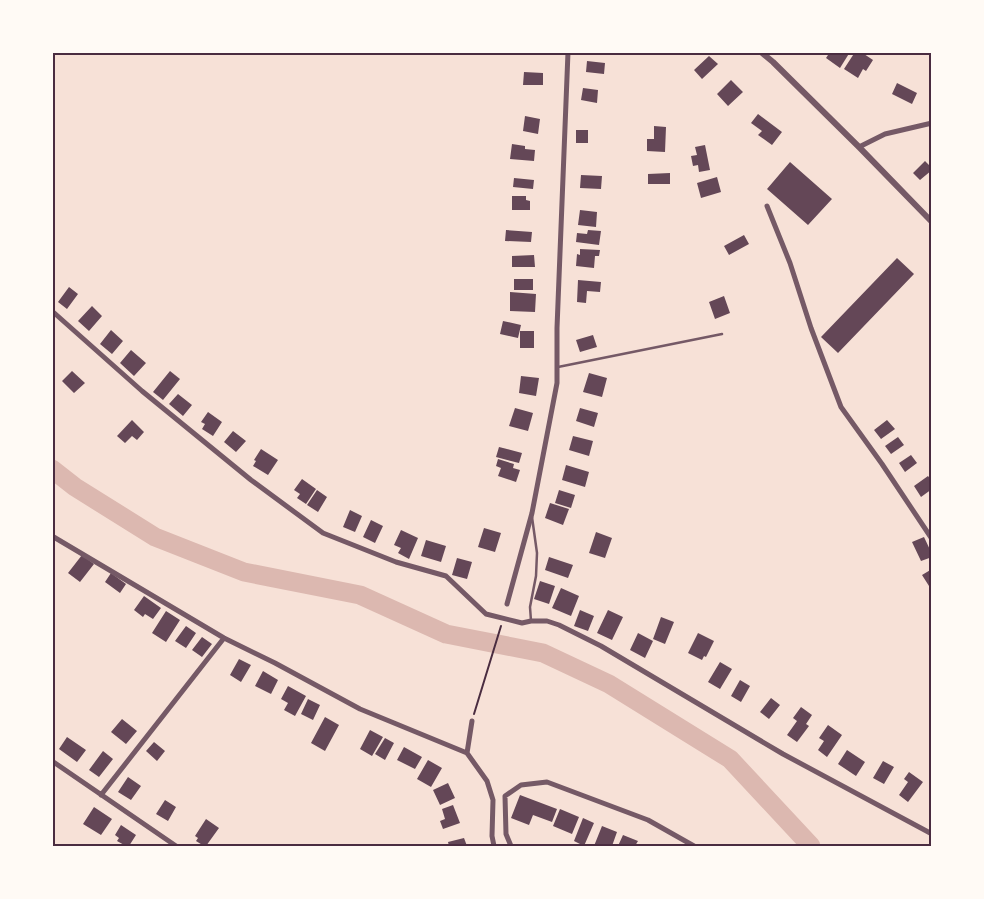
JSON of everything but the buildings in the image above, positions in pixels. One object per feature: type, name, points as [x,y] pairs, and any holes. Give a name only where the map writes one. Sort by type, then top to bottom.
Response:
[{"type":"street","points":[[507,604],[532,513],[557,383],[568,52]]},
{"type":"street","points":[[761,52],[859,147],[932,222]]},
{"type":"street","points":[[859,147],[885,134],[932,123]]},
{"type":"street","points":[[767,206],[790,263],[841,407],[932,539]]},
{"type":"street","points":[[52,311],[142,391],[251,480],[323,533],[396,562],[446,576],[486,614],[522,623],[546,621],[559,625],[601,646],[783,754],[932,834]]},
{"type":"street","points":[[53,537],[224,638],[276,663],[360,710],[467,753],[487,781],[493,800],[492,836],[494,846]]},
{"type":"street","points":[[101,794],[224,638]]},
{"type":"street","points":[[467,753],[472,721]]},
{"type":"street","points":[[52,760],[176,846]]},
{"type":"street","points":[[511,846],[506,834],[505,796],[520,785],[547,782],[648,820],[694,846]]},
{"type":"lane","points":[[557,367],[722,334]]},
{"type":"lane","points":[[531,621],[530,607],[536,576],[537,553],[532,513]]},
{"type":"path","points":[[472,721],[502,622]]},
{"type":"waterway","points":[[52,469],[75,487],[155,537],[244,572],[360,595],[446,634],[543,653],[609,684],[730,759],[811,846]]}]
